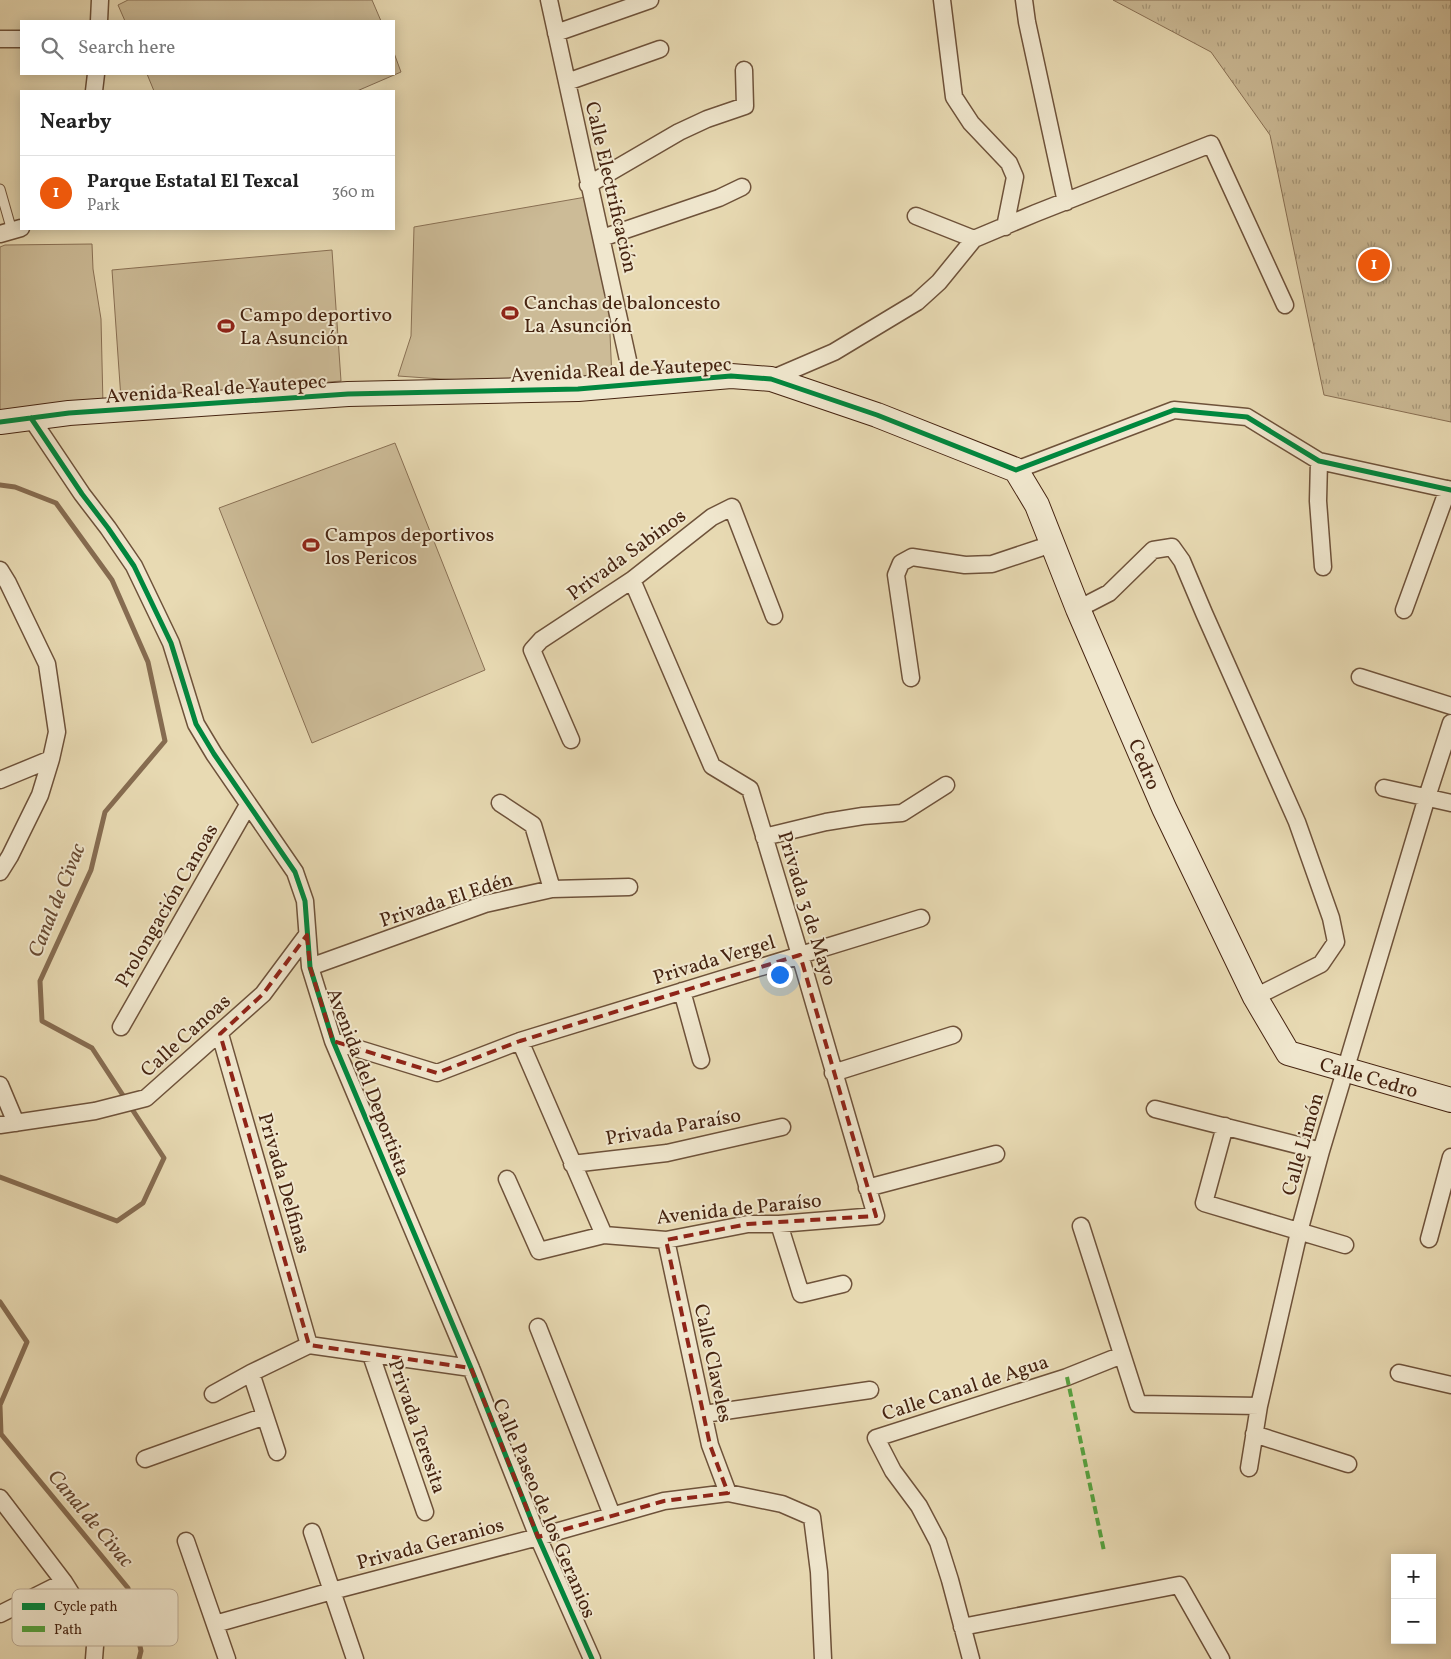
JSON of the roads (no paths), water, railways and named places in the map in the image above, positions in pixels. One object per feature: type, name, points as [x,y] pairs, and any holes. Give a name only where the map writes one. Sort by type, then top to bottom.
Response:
[{"type":"street","points":[[99,20],[100,0]]},
{"type":"street","name":"Calle Electrificación","points":[[549,0],[588,185],[602,238],[633,383]]},
{"type":"street","points":[[556,33],[650,0]]},
{"type":"street","points":[[942,0],[954,97],[971,123],[1009,163],[1015,177],[1005,227]]},
{"type":"street","points":[[1024,0],[1027,22],[1066,202]]},
{"type":"street","points":[[0,39],[20,39]]},
{"type":"street","points":[[566,82],[660,49]]},
{"type":"street","points":[[588,185],[679,132],[707,119],[745,106],[744,70]]},
{"type":"street","points":[[94,90],[96,75]]},
{"type":"street","points":[[771,379],[834,352],[917,302],[939,282],[974,239],[1210,144],[1285,305]]},
{"type":"street","points":[[602,238],[719,198],[742,187]]},
{"type":"street","points":[[916,216],[974,239]]},
{"type":"street","name":"Avenida Real de Yautepec","points":[[0,422],[69,413],[348,394],[578,389],[731,376],[771,379],[877,415],[1016,470]]},
{"type":"street","points":[[1016,470],[1174,410],[1247,417],[1319,461],[1450,490],[1404,610]]},
{"type":"street","name":"Avenida del Deportista","points":[[31,418],[82,494],[134,566],[171,643],[196,724],[248,805],[295,872],[305,901],[310,968],[332,1041],[471,1368]]},
{"type":"street","points":[[1319,461],[1318,500],[1323,567]]},
{"type":"street","name":"Cedro","points":[[1016,470],[1037,505],[1078,609],[1164,808],[1255,996],[1288,1053]]},
{"type":"street","name":"Privada Sabinos","points":[[572,740],[532,650],[541,640],[632,580],[712,517],[732,507],[774,616]]},
{"type":"street","points":[[911,678],[896,575],[901,563],[912,557],[965,565],[992,564],[1052,544]]},
{"type":"street","points":[[1078,609],[1109,593],[1153,550],[1172,547],[1182,561],[1298,822],[1331,918],[1336,942],[1320,964],[1255,996]]},
{"type":"street","points":[[0,570],[47,664],[57,732],[40,795],[0,872]]},
{"type":"street","name":"Privada 3 de Mayo","points":[[632,580],[712,766],[750,789],[876,1216]]},
{"type":"street","points":[[1360,677],[1451,706]]},
{"type":"street","name":"Calle Limón","points":[[1250,1468],[1259,1406],[1299,1232],[1345,1070],[1451,723]]},
{"type":"street","points":[[0,780],[51,759]]},
{"type":"street","points":[[764,837],[826,822],[863,816],[902,813],[946,785]]},
{"type":"street","points":[[1384,788],[1451,803]]},
{"type":"street","points":[[500,803],[533,825],[552,889]]},
{"type":"street","name":"Prolongación Canoas","points":[[121,1027],[248,805]]},
{"type":"street","name":"Privada El Edén","points":[[310,968],[485,904],[552,889],[628,887]]},
{"type":"street","name":"Privada Vergel","points":[[332,1041],[437,1073],[520,1041],[921,918]]},
{"type":"street","name":"Calle Canoas","points":[[0,1125],[94,1111],[146,1098],[263,994],[307,935]]},
{"type":"street","points":[[682,991],[701,1060]]},
{"type":"street","name":"Privada Delfinas","points":[[220,1034],[309,1345]]},
{"type":"street","points":[[834,1073],[953,1035]]},
{"type":"street","points":[[520,1041],[604,1235]]},
{"type":"street","name":"Calle Cedro","points":[[1288,1053],[1451,1100]]},
{"type":"street","points":[[0,1085],[16,1123]]},
{"type":"street","points":[[1155,1109],[1321,1151]]},
{"type":"street","points":[[1225,1126],[1204,1203],[1345,1245]]},
{"type":"street","name":"Privada Paraíso","points":[[572,1164],[667,1153],[782,1127]]},
{"type":"street","points":[[867,1188],[996,1154]]},
{"type":"street","points":[[1429,1239],[1451,1157]]},
{"type":"street","name":"Avenida de Paraíso","points":[[506,1179],[539,1251],[604,1235],[666,1240],[748,1224],[779,1224],[876,1216]]},
{"type":"street","points":[[779,1224],[801,1294],[843,1284]]},
{"type":"street","points":[[1081,1226],[1138,1404],[1259,1406]]},
{"type":"street","name":"Calle Claveles","points":[[666,1240],[710,1445],[728,1493]]},
{"type":"street","points":[[538,1326],[612,1515]]},
{"type":"street","points":[[213,1394],[309,1345],[471,1368]]},
{"type":"street","name":"Privada Teresita","points":[[371,1354],[425,1512]]},
{"type":"street","name":"Calle Canal de Agua","points":[[962,1626],[938,1542],[919,1506],[894,1471],[876,1438],[1067,1377],[1122,1355]]},
{"type":"street","name":"Calle Paseo de los Geranios","points":[[471,1368],[538,1537],[592,1659]]},
{"type":"street","points":[[1399,1372],[1451,1385]]},
{"type":"street","points":[[251,1373],[277,1452]]},
{"type":"street","points":[[704,1414],[870,1390]]},
{"type":"street","points":[[145,1459],[265,1416]]},
{"type":"street","points":[[1254,1434],[1348,1464]]},
{"type":"street","name":"Privada Geranios","points":[[215,1624],[664,1501],[728,1493],[782,1504],[812,1517],[819,1572],[823,1659]]},
{"type":"street","points":[[0,1498],[68,1589]]},
{"type":"street","points":[[312,1532],[355,1659]]},
{"type":"street","points":[[186,1541],[227,1659]]},
{"type":"street","points":[[50,1589],[64,1582]]},
{"type":"street","points":[[971,1659],[962,1626],[1179,1585],[1221,1659]]},
{"type":"street","points":[[0,1614],[12,1608]]},
{"type":"street","points":[[94,1659],[95,1646]]},
{"type":"lane","points":[[0,189],[11,231]]},
{"type":"waterway","name":"Canal de Civac","points":[[0,485],[15,487],[56,503],[112,580],[148,662],[165,741],[105,812],[91,870],[40,981],[42,1021],[92,1048],[164,1158],[143,1203],[117,1221],[0,1177]]},
{"type":"waterway","name":"Canal de Civac","points":[[0,1302],[27,1342],[0,1405]]},
{"type":"waterway","name":"Canal de Civac","points":[[0,1406],[1,1434],[128,1589]]},
{"type":"waterway","name":"Canal de Civac","points":[[139,1659],[140,1646]]},
{"type":"place","name":"Parque Estatal El Texcal","points":[[1374,265]]},
{"type":"place","name":"Canchas de baloncesto La Asunción","points":[[510,313]]},
{"type":"place","name":"Campo deportivo La Asunción","points":[[226,326]]},
{"type":"place","name":"Campos deportivos los Pericos","points":[[311,545]]}]
